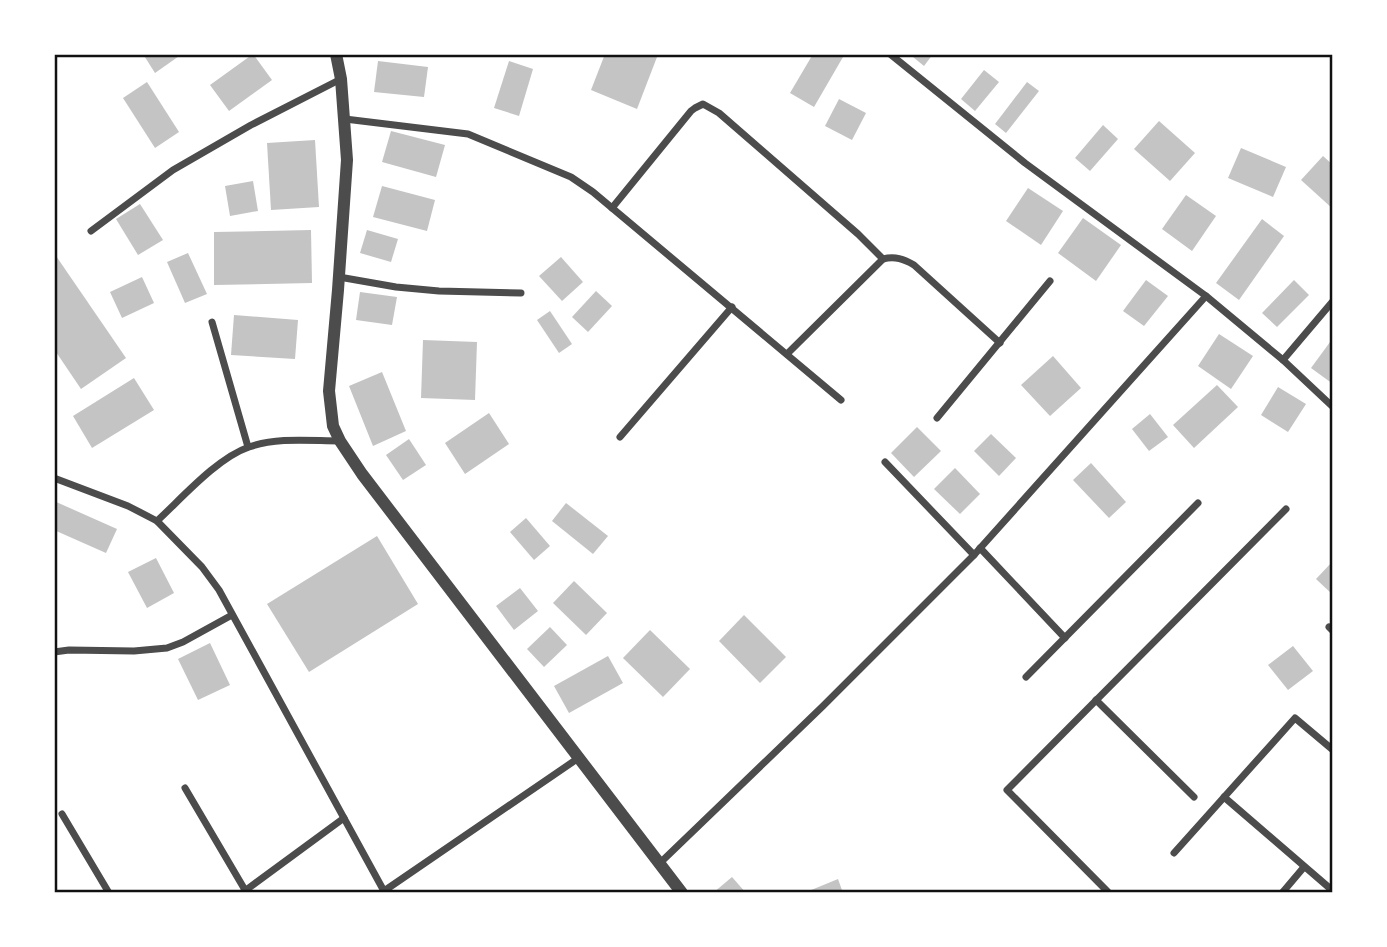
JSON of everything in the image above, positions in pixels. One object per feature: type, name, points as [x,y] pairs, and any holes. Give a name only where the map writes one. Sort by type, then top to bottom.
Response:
[{"type":"street","points":[[336,54],[341,79],[347,160],[329,391],[333,426],[362,474],[682,893]]},
{"type":"street","points":[[890,54],[1026,163],[1206,296],[1283,360],[1333,407]]},
{"type":"street","points":[[91,231],[173,170],[251,125],[341,79]]},
{"type":"street","points":[[612,208],[691,111],[703,104],[719,113],[848,225],[883,259]]},
{"type":"street","points":[[345,119],[468,134],[571,177],[593,191],[841,400]]},
{"type":"street","points":[[788,354],[883,259],[890,257],[914,265],[1000,343]]},
{"type":"street","points":[[339,276],[439,292],[521,293]]},
{"type":"street","points":[[937,418],[1050,281]]},
{"type":"street","points":[[660,863],[974,555],[1206,296]]},
{"type":"street","points":[[1283,360],[1333,301]]},
{"type":"street","points":[[620,437],[732,307]]},
{"type":"street","points":[[212,322],[248,447]]},
{"type":"street","points":[[157,521],[219,464],[248,447],[278,441],[340,441]]},
{"type":"street","points":[[885,463],[974,555]]},
{"type":"street","points":[[54,478],[128,506],[157,521],[202,566],[233,615],[384,892],[580,757]]},
{"type":"street","points":[[1026,677],[1198,503]]},
{"type":"street","points":[[1109,893],[1007,790],[1286,509]]},
{"type":"street","points":[[980,548],[1065,638]]},
{"type":"street","points":[[54,652],[167,648],[233,615]]},
{"type":"street","points":[[1096,700],[1194,797]]},
{"type":"street","points":[[1174,853],[1295,718],[1333,750]]},
{"type":"street","points":[[185,788],[243,892],[344,818]]},
{"type":"street","points":[[1224,797],[1333,891]]},
{"type":"street","points":[[62,814],[109,893]]},
{"type":"street","points":[[1282,893],[1304,867]]},
{"type":"building","points":[[143,54],[182,54],[155,73]]},
{"type":"building","points":[[253,54],[272,80],[229,111],[210,85]]},
{"type":"building","points":[[605,54],[650,54],[657,57],[637,109],[591,90]]},
{"type":"building","points":[[813,54],[839,54],[843,57],[814,107],[790,93]]},
{"type":"building","points":[[915,54],[933,54],[924,66],[913,57]]},
{"type":"building","points":[[378,61],[428,67],[424,97],[374,92]]},
{"type":"building","points":[[509,61],[533,69],[519,116],[494,108]]},
{"type":"building","points":[[984,70],[999,82],[975,111],[961,99]]},
{"type":"building","points":[[147,82],[179,132],[155,148],[123,98]]},
{"type":"building","points":[[1027,82],[1039,91],[1006,133],[995,124]]},
{"type":"building","points":[[839,99],[866,113],[852,140],[825,126]]},
{"type":"building","points":[[1159,121],[1195,153],[1170,181],[1134,149]]},
{"type":"building","points":[[1103,125],[1118,139],[1090,171],[1075,158]]},
{"type":"building","points":[[391,131],[445,145],[436,177],[382,162]]},
{"type":"building","points":[[315,140],[319,207],[271,210],[267,143]]},
{"type":"building","points":[[1241,148],[1286,167],[1273,197],[1228,178]]},
{"type":"building","points":[[1323,156],[1333,165],[1333,209],[1301,180]]},
{"type":"building","points":[[253,181],[258,211],[230,216],[225,186]]},
{"type":"building","points":[[382,186],[435,200],[427,231],[373,217]]},
{"type":"building","points":[[1028,188],[1063,211],[1041,245],[1006,221]]},
{"type":"building","points":[[1186,195],[1216,216],[1192,251],[1162,229]]},
{"type":"building","points":[[140,204],[163,240],[138,255],[116,219]]},
{"type":"building","points":[[1083,218],[1121,245],[1096,281],[1058,253]]},
{"type":"building","points":[[1262,219],[1284,236],[1239,300],[1216,283]]},
{"type":"building","points":[[311,230],[312,283],[214,285],[214,232]]},
{"type":"building","points":[[367,230],[398,239],[391,262],[360,253]]},
{"type":"building","points":[[54,253],[126,358],[81,389],[54,349]]},
{"type":"building","points":[[188,253],[207,294],[185,303],[167,262]]},
{"type":"building","points":[[561,257],[583,282],[562,301],[539,276]]},
{"type":"building","points":[[142,277],[154,303],[122,318],[110,292]]},
{"type":"building","points":[[1146,280],[1168,296],[1144,326],[1123,311]]},
{"type":"building","points":[[1294,280],[1309,295],[1277,327],[1262,313]]},
{"type":"building","points":[[596,291],[612,306],[588,332],[572,317]]},
{"type":"building","points":[[360,292],[397,297],[392,325],[356,320]]},
{"type":"building","points":[[550,311],[572,344],[559,353],[537,320]]},
{"type":"building","points":[[234,315],[298,320],[295,359],[231,355]]},
{"type":"building","points":[[1219,334],[1253,356],[1231,389],[1198,366]]},
{"type":"building","points":[[1333,338],[1333,384],[1311,368]]},
{"type":"building","points":[[423,340],[477,342],[475,400],[421,398]]},
{"type":"building","points":[[1053,356],[1081,388],[1050,416],[1021,385]]},
{"type":"building","points":[[382,372],[406,431],[373,446],[349,386]]},
{"type":"building","points":[[134,378],[154,410],[92,448],[73,416]]},
{"type":"building","points":[[1217,385],[1238,407],[1194,448],[1173,425]]},
{"type":"building","points":[[1278,387],[1306,404],[1288,432],[1261,415]]},
{"type":"building","points":[[489,413],[509,444],[465,474],[445,443]]},
{"type":"building","points":[[1150,414],[1168,437],[1149,451],[1132,429]]},
{"type":"building","points":[[917,427],[941,451],[914,477],[891,453]]},
{"type":"building","points":[[991,434],[1016,458],[999,476],[974,451]]},
{"type":"building","points":[[409,439],[426,465],[403,480],[386,455]]},
{"type":"building","points":[[1091,463],[1126,502],[1109,518],[1073,480]]},
{"type":"building","points":[[955,468],[980,494],[960,514],[934,489]]},
{"type":"building","points":[[54,501],[117,529],[106,553],[54,530]]},
{"type":"building","points":[[566,503],[608,536],[593,554],[552,521]]},
{"type":"building","points":[[526,518],[550,546],[534,560],[510,532]]},
{"type":"building","points":[[377,536],[418,604],[309,672],[267,604]]},
{"type":"building","points":[[156,558],[174,593],[147,608],[128,572]]},
{"type":"building","points":[[1333,561],[1333,595],[1316,579]]},
{"type":"building","points":[[574,581],[607,613],[586,635],[553,603]]},
{"type":"building","points":[[520,588],[538,611],[514,630],[496,606]]},
{"type":"building","points":[[744,615],[786,657],[760,683],[719,641]]},
{"type":"building","points":[[550,627],[567,645],[544,667],[527,649]]},
{"type":"building","points":[[650,630],[690,669],[663,697],[623,658]]},
{"type":"building","points":[[210,643],[230,685],[198,700],[178,659]]},
{"type":"building","points":[[1293,646],[1313,671],[1288,690],[1268,665]]},
{"type":"building","points":[[608,656],[623,683],[569,713],[554,686]]},
{"type":"building","points":[[732,877],[746,893],[713,893]]},
{"type":"building","points":[[838,879],[843,893],[804,893]]}]
